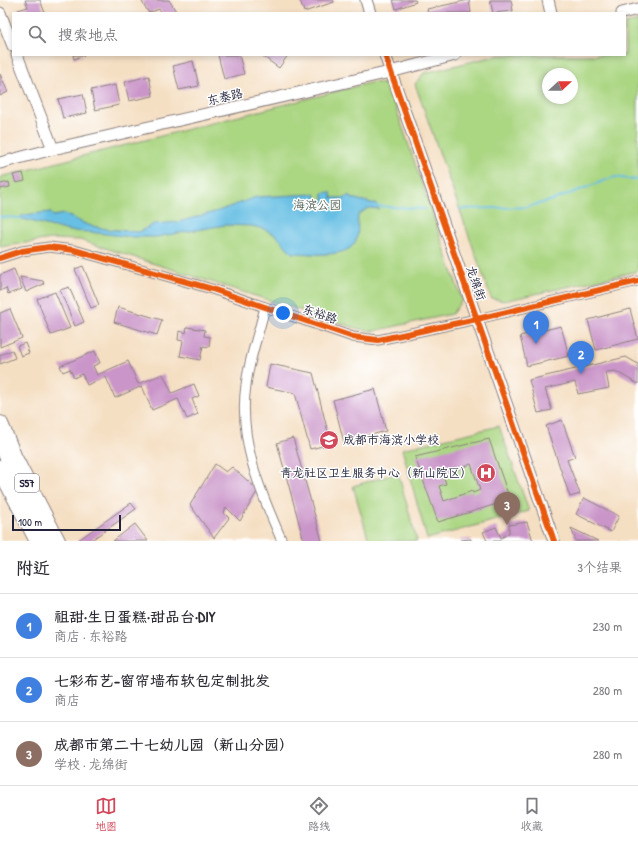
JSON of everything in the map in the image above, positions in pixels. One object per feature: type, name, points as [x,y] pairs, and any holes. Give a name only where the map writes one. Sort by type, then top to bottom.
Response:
[{"type":"highway","name":"S57","points":[[0,424],[14,458],[57,541]]},
{"type":"highway","name":"S57","points":[[0,468],[38,541]]},
{"type":"street","points":[[366,0],[370,12]]},
{"type":"street","points":[[548,0],[551,12]]},
{"type":"street","points":[[626,12],[638,9]]},
{"type":"street","points":[[0,13],[12,43]]},
{"type":"street","points":[[16,56],[53,149]]},
{"type":"street","name":"龙绵街","points":[[385,56],[554,541]]},
{"type":"street","name":"东泰路","points":[[0,163],[53,149],[390,72],[451,56]]},
{"type":"street","name":"东裕路","points":[[0,258],[22,251],[49,247],[74,250],[212,290],[353,337],[378,340],[476,319],[638,281]]},
{"type":"street","points":[[265,307],[246,383],[244,405],[245,434],[251,460],[282,541]]},
{"type":"street","points":[[0,447],[47,541]]},
{"type":"green space","points":[[638,21],[638,271],[504,301],[491,298],[415,84],[424,73],[495,56],[626,56],[626,24]]},
{"type":"green space","name":"海滨公园","points":[[373,82],[388,85],[462,300],[452,314],[374,331],[359,329],[80,240],[51,239],[0,247],[0,177]]},
{"type":"green space","points":[[499,426],[529,511],[427,539],[402,449]]},
{"type":"green space","points":[[398,473],[417,541],[369,541],[353,486]]},
{"type":"water","points":[[331,192],[332,198],[346,198],[348,195],[351,198],[376,204],[379,209],[368,208],[358,215],[357,237],[352,246],[337,253],[328,254],[292,253],[276,235],[264,229],[252,226],[225,225],[156,237],[132,237],[69,231],[19,218],[24,215],[50,212],[53,216],[64,214],[88,225],[106,229],[139,232],[154,224],[178,222],[218,211],[256,197],[315,194],[318,200],[323,203],[323,193]]},
{"type":"building","points":[[25,0],[40,0],[45,12],[19,12],[18,10],[28,7]]},
{"type":"building","points":[[146,0],[169,0],[176,12],[161,12],[159,9],[148,12],[142,2]]},
{"type":"building","points":[[300,0],[333,0],[334,2],[304,12]]},
{"type":"building","points":[[393,0],[415,0],[416,2],[396,9]]},
{"type":"building","points":[[469,0],[471,12],[428,12],[427,9]]},
{"type":"building","points":[[490,0],[511,0],[513,11],[493,12]]},
{"type":"building","points":[[73,56],[82,56],[74,59]]},
{"type":"building","points":[[218,56],[239,56],[244,74],[224,79]]},
{"type":"building","points":[[262,56],[287,56],[279,68]]},
{"type":"building","points":[[193,61],[199,86],[179,90],[173,66]]},
{"type":"building","points":[[0,74],[8,92],[0,96]]},
{"type":"building","points":[[149,76],[153,96],[129,101],[125,82]]},
{"type":"building","points":[[115,85],[119,105],[95,110],[91,90]]},
{"type":"building","points":[[83,94],[87,113],[63,118],[58,99]]},
{"type":"building","points":[[23,173],[25,181],[16,183],[13,175]]},
{"type":"building","points":[[9,182],[10,187],[0,189],[0,184]]},
{"type":"building","points":[[83,266],[99,305],[91,308],[75,269]]},
{"type":"building","points":[[14,269],[22,289],[8,294],[6,288],[0,291],[0,275]]},
{"type":"building","points":[[20,277],[43,281],[44,284],[26,292]]},
{"type":"building","points":[[69,287],[84,322],[75,326],[60,290]]},
{"type":"building","points":[[55,292],[70,328],[51,335],[37,299]]},
{"type":"building","points":[[118,307],[162,320],[157,335],[114,322]]},
{"type":"building","points":[[10,309],[22,338],[0,347],[0,313]]},
{"type":"building","points":[[630,309],[638,339],[596,350],[588,320]]},
{"type":"building","points":[[561,326],[569,356],[527,366],[520,336]]},
{"type":"building","points":[[187,327],[205,330],[204,336],[210,337],[209,347],[203,346],[200,360],[180,356],[183,341],[178,340],[179,331],[186,333]]},
{"type":"building","points":[[25,343],[29,353],[21,356],[17,346]]},
{"type":"building","points":[[12,350],[15,358],[0,364],[0,355]]},
{"type":"building","points":[[95,351],[100,363],[93,366],[97,375],[128,361],[138,384],[163,374],[172,393],[194,384],[199,396],[192,399],[198,414],[187,419],[178,399],[152,410],[142,386],[115,398],[106,377],[87,385],[82,374],[74,378],[70,369],[63,372],[60,366]]},
{"type":"building","points":[[626,357],[638,364],[638,384],[615,371],[606,372],[609,388],[578,394],[575,382],[545,389],[552,410],[538,413],[529,380]]},
{"type":"building","points":[[270,364],[313,373],[331,444],[310,449],[295,393],[266,387]]},
{"type":"building","points":[[375,389],[386,431],[344,442],[333,400]]},
{"type":"building","points":[[562,420],[575,457],[567,460],[580,494],[570,497],[546,426]]},
{"type":"building","points":[[293,438],[322,541],[304,541],[277,443]]},
{"type":"building","points":[[489,439],[510,500],[438,522],[415,457]],"holes":[[[471,464],[480,490],[473,493],[472,491],[444,501],[439,486],[446,484],[443,475]]]},
{"type":"building","points":[[215,464],[226,472],[232,467],[258,490],[240,521],[226,507],[224,513],[229,518],[214,538],[190,505]]},
{"type":"building","points":[[584,498],[619,516],[611,532],[576,514]]},
{"type":"building","points":[[131,503],[136,509],[90,541],[77,541]]},
{"type":"building","points":[[527,522],[533,541],[487,541],[483,532],[496,527],[501,538],[509,533],[509,525]]},
{"type":"building","points":[[135,524],[148,541],[113,541]]},
{"type":"building","points":[[571,528],[598,541],[576,541]]},
{"type":"building","points":[[471,539],[471,541],[460,541],[460,540]]},
{"type":"waterway","points":[[460,209],[527,207],[553,200],[614,177],[638,180]]},
{"type":"waterway","points":[[375,206],[426,209]]},
{"type":"waterway","points":[[0,217],[22,218]]},
{"type":"cycle path","points":[[385,56],[554,541]]},
{"type":"cycle path","points":[[0,258],[22,251],[49,247],[74,250],[212,289],[353,337],[378,340],[477,319],[638,281]]},
{"type":"place","name":"祖甜·生日蛋糕·甜品台·DIY","points":[[536,344]]},
{"type":"place","name":"七彩布艺-窗帘墙布软包定制批发","points":[[581,374]]},
{"type":"place","name":"成都市海滨小学校","points":[[329,440]]},
{"type":"place","name":"青龙社区卫生服务中心（新山院区）","points":[[486,473]]},
{"type":"place","name":"成都市第二十七幼儿园（新山分园）","points":[[507,525]]}]
